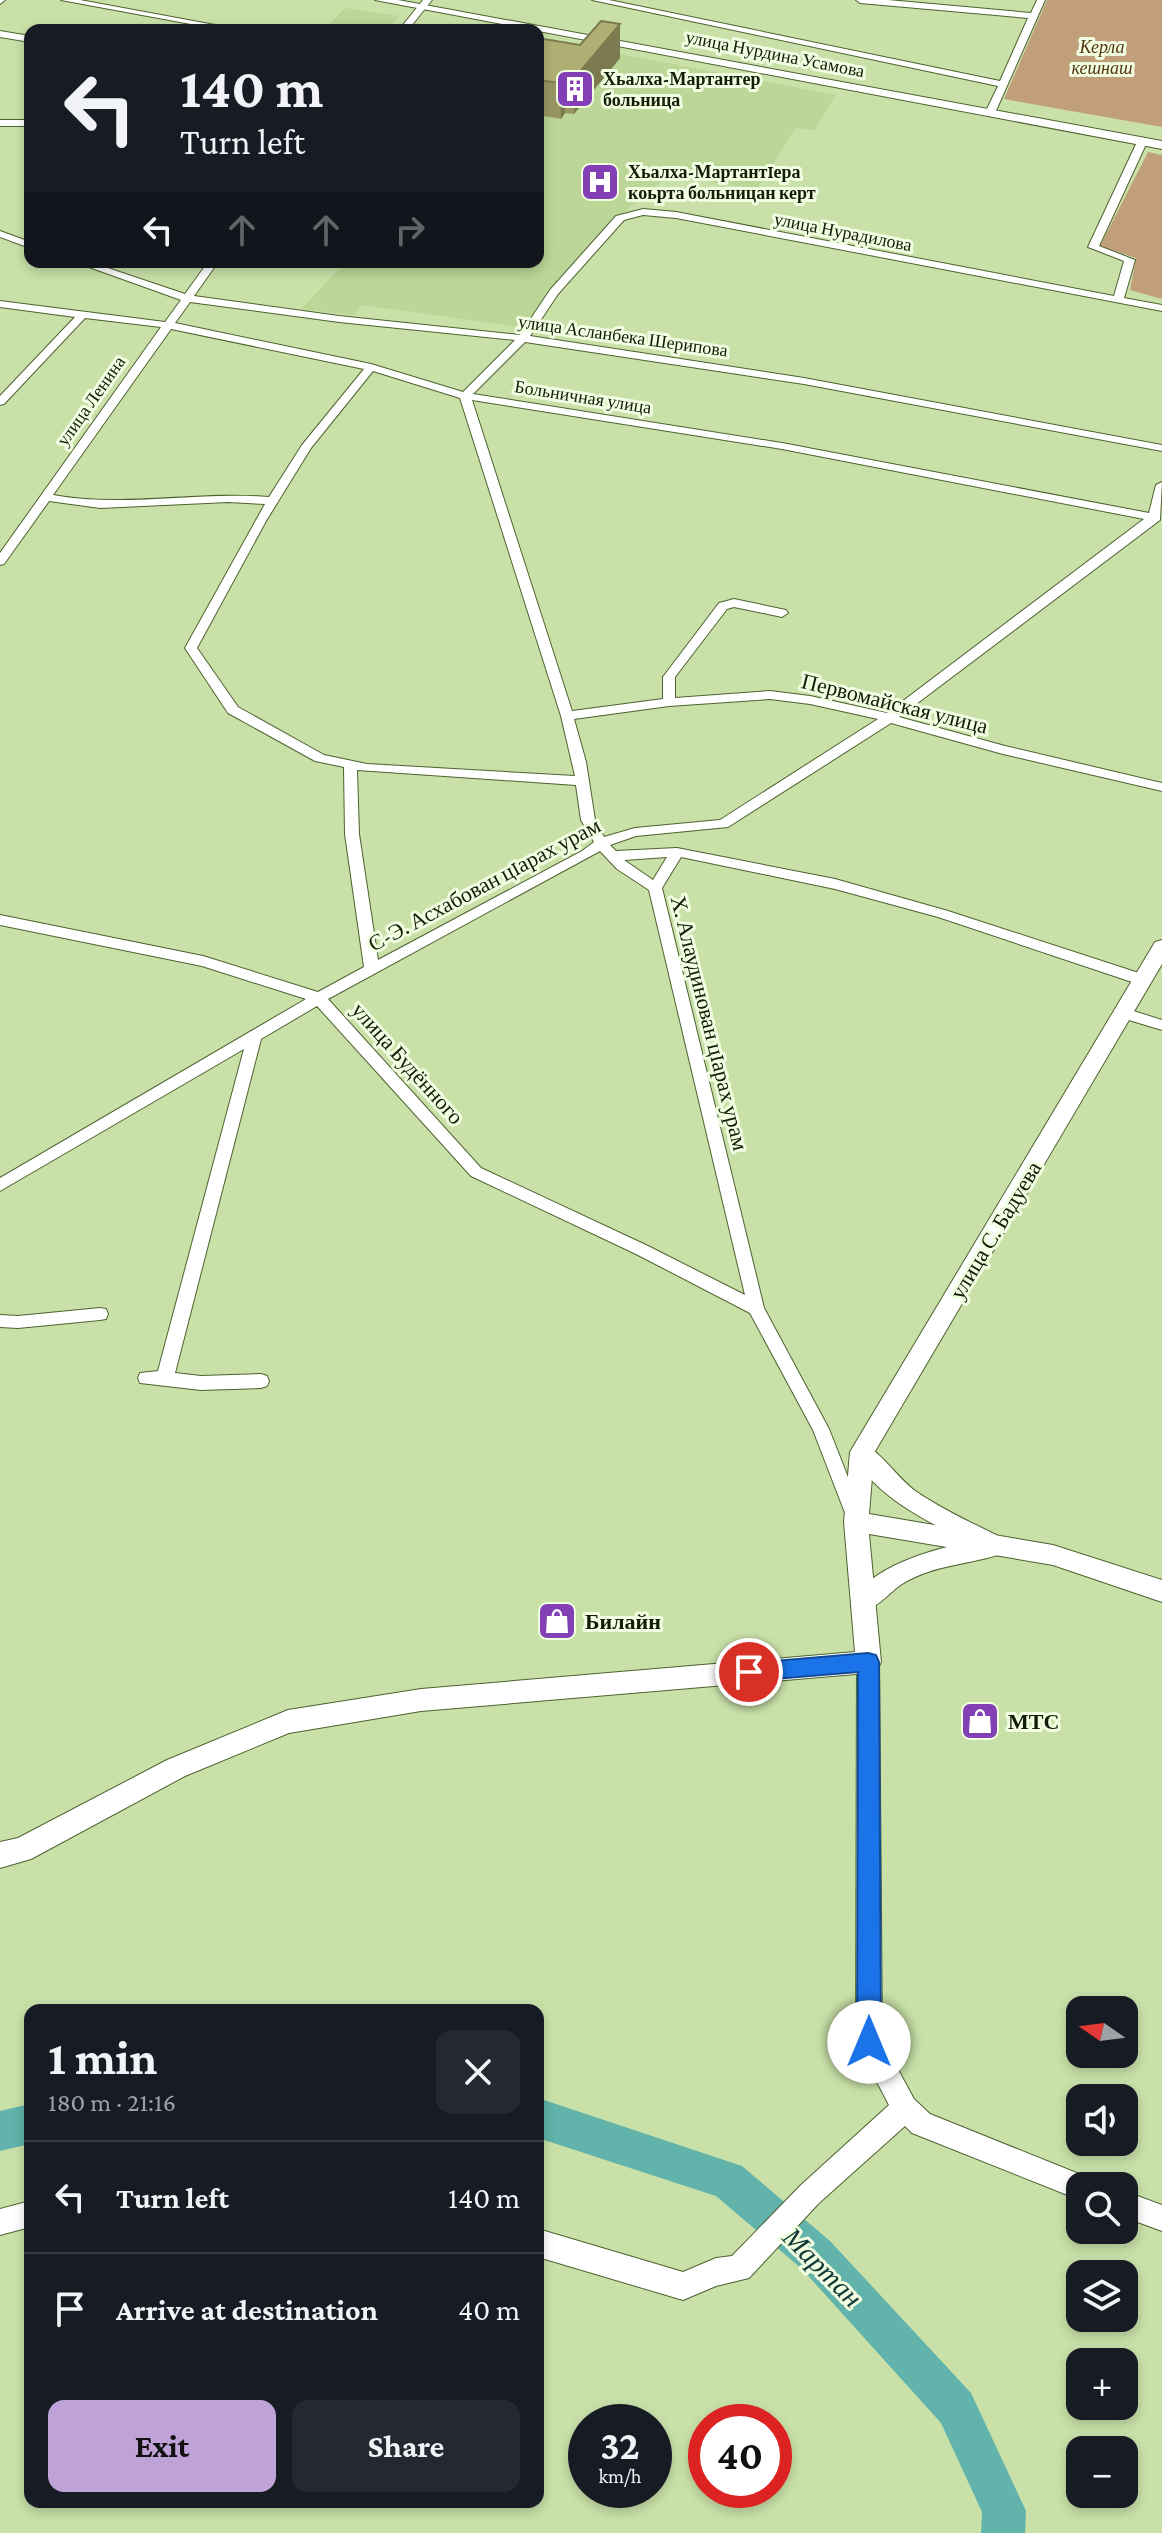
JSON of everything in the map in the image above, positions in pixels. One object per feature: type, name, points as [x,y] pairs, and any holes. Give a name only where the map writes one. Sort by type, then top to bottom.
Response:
[{"type":"main road","name":"улица С. Бадуева","points":[[868,1662],[856,1522],[862,1452],[1162,947]]},
{"type":"main road","points":[[856,1522],[1053,1555],[1162,1591]]},
{"type":"main road","points":[[0,1855],[22,1850],[176,1768],[288,1722],[421,1700],[868,1662]]},
{"type":"street","points":[[65,0],[203,24]]},
{"type":"street","name":"улица Нурдина Усамова","points":[[380,0],[425,4],[529,24]]},
{"type":"street","points":[[596,0],[1003,84]]},
{"type":"street","points":[[860,0],[1034,16]]},
{"type":"street","points":[[990,113],[1041,0]]},
{"type":"street","points":[[408,24],[425,4]]},
{"type":"street","name":"улица Нурдина Усамова","points":[[544,27],[1162,145]]},
{"type":"street","points":[[0,34],[24,38]]},
{"type":"street","points":[[0,123],[24,123]]},
{"type":"street","points":[[1142,142],[1093,247],[1130,260],[1118,300],[1162,308]]},
{"type":"street","name":"улица Нурадилова","points":[[523,338],[554,292],[620,218],[643,212],[676,215],[1118,300]]},
{"type":"street","points":[[0,234],[24,243]]},
{"type":"street","name":"улица Асланбека Шерипова","points":[[98,268],[186,298],[339,319],[523,338],[804,381],[1162,448]]},
{"type":"street","name":"улица Ленина","points":[[0,561],[208,268]]},
{"type":"street","name":"Больничная улица","points":[[0,304],[167,325],[371,367],[465,396],[782,446],[1157,518]]},
{"type":"street","points":[[0,402],[83,314]]},
{"type":"street","points":[[465,396],[523,338]]},
{"type":"street","points":[[371,367],[306,447],[272,501],[191,648],[233,710],[320,758],[350,764],[582,781]]},
{"type":"street","name":"Х. Алаудинован цIарах урам","points":[[465,396],[567,716],[588,820],[601,843],[622,866],[655,888],[756,1308],[821,1429],[856,1522]]},
{"type":"street","points":[[1157,518],[1162,485]]},
{"type":"street","points":[[45,497],[99,505],[196,497],[272,501]]},
{"type":"street","name":"С-Э. Асхабован цIарах урам","points":[[0,1185],[319,998],[587,854],[601,843],[635,832],[723,824],[889,718],[1157,518]]},
{"type":"street","points":[[669,702],[669,677],[723,606],[734,603],[782,613]]},
{"type":"street","name":"Первомайская улица","points":[[567,716],[669,702],[770,695],[810,700],[889,718],[1003,750],[1162,787]]},
{"type":"street","points":[[350,764],[352,834],[372,970]]},
{"type":"street","points":[[616,856],[677,852],[835,884],[943,914],[1143,980]]},
{"type":"street","points":[[655,888],[677,852]]},
{"type":"street","name":"улица Будённого","points":[[0,920],[203,961],[319,998],[476,1172],[756,1308]]},
{"type":"street","points":[[1124,1013],[1162,1025]]},
{"type":"street","points":[[165,1378],[254,1038]]},
{"type":"street","points":[[0,1321],[100,1314]]},
{"type":"street","points":[[146,1378],[201,1383],[261,1381]]},
{"type":"street","points":[[862,1452],[882,1479],[906,1499],[997,1546]]},
{"type":"street","points":[[863,1602],[902,1570],[927,1561],[997,1546]]},
{"type":"street","points":[[868,1662],[869,2042],[905,2108],[921,2124],[1066,2181]]},
{"type":"street","points":[[544,2245],[683,2286],[716,2272],[739,2268],[810,2194],[905,2108]]},
{"type":"street","points":[[1138,2209],[1162,2218]]},
{"type":"street","points":[[0,2222],[24,2216]]},
{"type":"shaded area","points":[[345,8],[399,16],[392,24],[330,24]]},
{"type":"shaded area","name":"Хьалха-МартантIера коьрта больницан керт","points":[[546,40],[836,95],[814,130],[796,128],[757,189],[669,176],[634,203],[602,235],[527,328],[362,305],[354,315],[301,309],[340,268],[544,268]]},
{"type":"green space","name":"Керла кешнаш","points":[[1047,0],[1162,0],[1162,127],[1004,99]]},
{"type":"green space","points":[[1148,152],[1162,155],[1162,299],[1130,290],[1136,258],[1100,246]]},
{"type":"building","points":[[601,21],[620,24],[574,79],[565,78],[560,83],[544,81],[544,39],[580,45]]},
{"type":"waterway","name":"Мартан","points":[[544,2120],[728,2180],[816,2255],[956,2408],[1004,2511],[1003,2533]]},
{"type":"waterway","name":"Мартан","points":[[0,2131],[24,2125]]},
{"type":"place","name":"Хьалха-Мартантер больница","points":[[575,89]]},
{"type":"place","name":"Хьалха-МартантIера коьрта больницан керт","points":[[600,182]]},
{"type":"place","name":"Билайн","points":[[557,1621]]},
{"type":"place","name":"МТС","points":[[980,1721]]},
{"type":"route","points":[[749,1672],[868,1662],[869,2042]]}]
